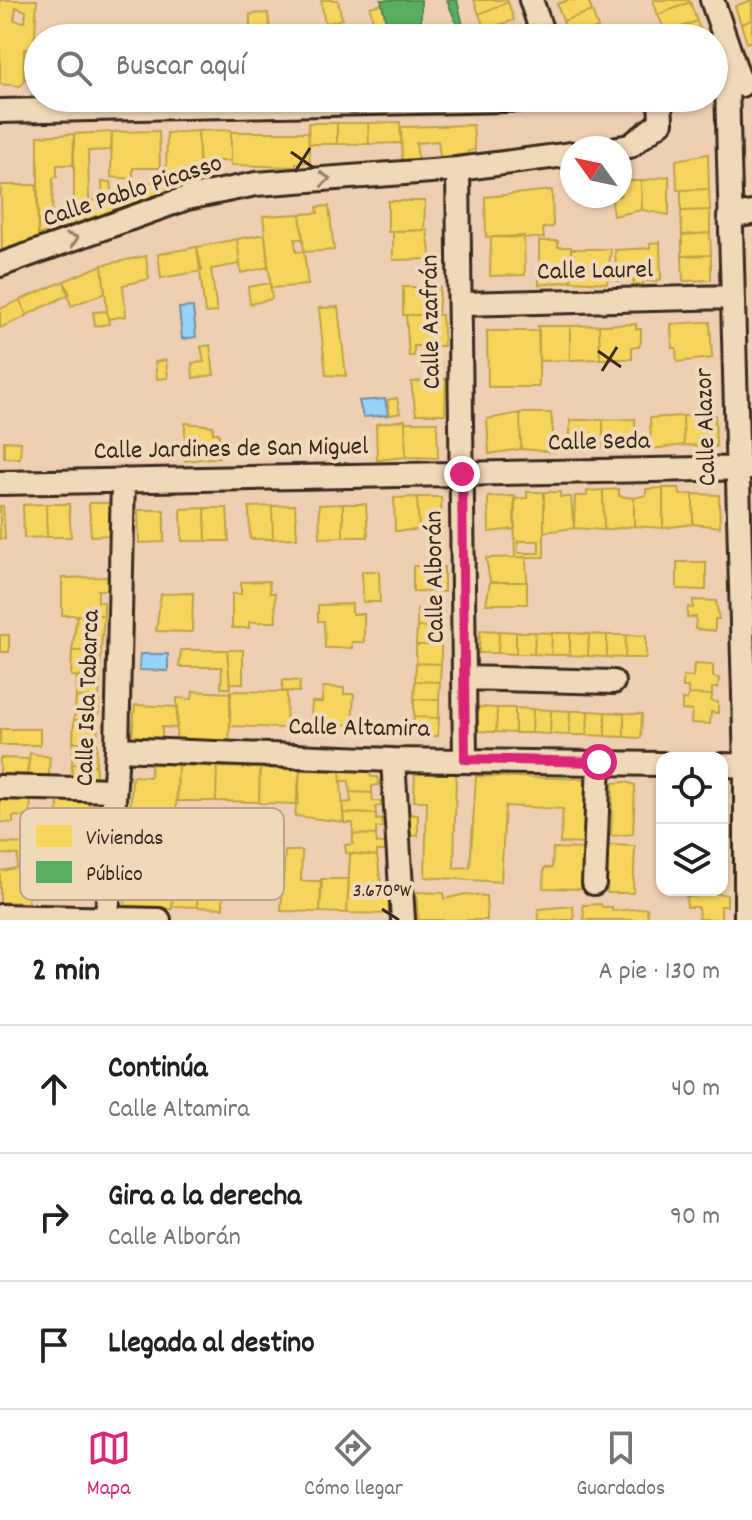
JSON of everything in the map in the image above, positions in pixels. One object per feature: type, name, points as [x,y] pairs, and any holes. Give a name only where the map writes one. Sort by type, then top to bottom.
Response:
[{"type":"street","points":[[531,0],[539,24]]},
{"type":"street","name":"Calle Alazor","points":[[712,0],[718,24]]},
{"type":"street","name":"Calle Alazor","points":[[728,62],[734,85],[729,217],[732,297],[742,340],[749,766],[746,920]]},
{"type":"street","points":[[0,111],[24,110]]},
{"type":"street","points":[[632,144],[661,122],[661,112]]},
{"type":"street","name":"Calle Pablo Picasso","points":[[0,265],[187,198],[243,186],[458,169],[560,156]]},
{"type":"street","name":"Calle Azafrán","points":[[458,169],[462,474]]},
{"type":"street","points":[[729,217],[752,213]]},
{"type":"street","name":"Calle Laurel","points":[[460,304],[732,297]]},
{"type":"street","name":"Calle Seda","points":[[462,474],[744,469]]},
{"type":"street","name":"Calle Jardines de San Miguel","points":[[0,483],[462,474]]},
{"type":"street","name":"Calle Alborán","points":[[462,474],[465,759]]},
{"type":"street","name":"Calle Isla Tabarca","points":[[113,808],[123,480]]},
{"type":"street","name":"Calle Alborán","points":[[466,678],[613,682]]},
{"type":"street","name":"Calle Altamira","points":[[117,749],[393,760],[656,764]]},
{"type":"street","points":[[393,760],[403,920]]},
{"type":"street","points":[[594,883],[599,762]]},
{"type":"street","points":[[728,765],[749,766]]},
{"type":"street","points":[[0,787],[114,790]]},
{"type":"street","name":"Calle Isla Tabarca","points":[[107,918],[108,900]]},
{"type":"street","points":[[0,916],[159,920]]},
{"type":"water","points":[[193,307],[196,337],[182,339],[179,308]]},
{"type":"water","points":[[385,399],[388,415],[363,417],[359,401]]},
{"type":"water","points":[[140,654],[168,654],[168,671],[139,670]]},
{"type":"building: Viviendas","points":[[0,0],[37,0],[36,24],[24,24],[24,82],[20,86],[0,84]],"holes":[[[16,7],[26,11],[25,22],[14,20]]]},
{"type":"building: Viviendas","points":[[321,0],[338,0],[342,19],[325,24]]},
{"type":"building: Viviendas","points":[[474,0],[507,0],[508,2],[479,14]]},
{"type":"building: Viviendas","points":[[569,0],[588,0],[592,11],[563,21],[557,4]]},
{"type":"building: Viviendas","points":[[653,0],[689,0],[690,2],[658,15]]},
{"type":"building: Viviendas","points":[[752,0],[752,20],[741,24],[735,6]]},
{"type":"building: Viviendas","points":[[508,2],[514,20],[502,24],[483,24],[479,14]]},
{"type":"building: Viviendas","points":[[690,2],[697,21],[662,24],[658,15]]},
{"type":"building: Viviendas","points":[[382,4],[387,24],[373,24],[370,7]]},
{"type":"building: Viviendas","points":[[592,11],[597,24],[564,24],[563,21]]},
{"type":"building: Viviendas","points":[[268,13],[269,24],[250,24],[250,14]]},
{"type":"building: Viviendas","points":[[752,20],[752,41],[747,43],[741,24]]},
{"type":"building: Viviendas","points":[[400,122],[401,143],[369,144],[368,123]]},
{"type":"building: Viviendas","points":[[308,123],[337,123],[337,144],[309,144]]},
{"type":"building: Viviendas","points":[[337,123],[368,123],[369,144],[337,144]]},
{"type":"building: Viviendas","points":[[473,125],[475,150],[468,151],[468,154],[440,157],[438,141],[416,143],[418,159],[402,160],[401,127]]},
{"type":"building: Viviendas","points":[[231,130],[231,161],[212,161],[212,183],[200,187],[198,131]]},
{"type":"building: Viviendas","points":[[159,131],[160,168],[133,168],[133,179],[111,177],[112,132]]},
{"type":"building: Viviendas","points":[[198,131],[200,172],[166,173],[167,133]]},
{"type":"building: Viviendas","points":[[112,132],[111,150],[88,151],[89,202],[103,198],[102,182],[111,182],[115,211],[74,224],[74,134]]},
{"type":"building: Viviendas","points":[[231,132],[308,132],[310,162],[296,163],[296,167],[231,165]]},
{"type":"building: Viviendas","points":[[74,134],[73,165],[57,165],[57,177],[53,178],[52,216],[74,208],[74,224],[38,235],[38,136]]},
{"type":"building: Viviendas","points":[[708,154],[709,189],[677,190],[676,160]]},
{"type":"building: Viviendas","points":[[669,176],[669,215],[642,210],[641,181]]},
{"type":"building: Viviendas","points":[[164,178],[169,193],[115,211],[111,195]]},
{"type":"building: Viviendas","points":[[632,181],[641,181],[642,210],[613,216],[613,208],[632,208]]},
{"type":"building: Viviendas","points":[[1,185],[37,185],[38,239],[2,250]]},
{"type":"building: Viviendas","points":[[709,189],[710,210],[681,211],[681,190]]},
{"type":"building: Viviendas","points":[[552,190],[553,227],[543,228],[544,238],[486,237],[485,197]]},
{"type":"building: Viviendas","points":[[388,201],[425,201],[424,230],[388,232]]},
{"type":"building: Viviendas","points":[[329,206],[334,250],[304,252],[300,214],[318,213],[317,207]]},
{"type":"building: Viviendas","points":[[710,210],[710,233],[682,235],[681,211]]},
{"type":"building: Viviendas","points":[[300,214],[303,239],[295,239],[296,252],[304,251],[308,285],[271,288],[263,216]]},
{"type":"building: Viviendas","points":[[427,230],[431,259],[393,260],[393,231]]},
{"type":"building: Viviendas","points":[[710,233],[711,255],[682,256],[682,235]]},
{"type":"building: Viviendas","points":[[265,234],[268,267],[241,273],[237,239]]},
{"type":"building: Viviendas","points":[[524,236],[525,275],[490,276],[491,237]]},
{"type":"building: Viviendas","points":[[237,239],[240,264],[211,269],[217,312],[205,313],[197,247]]},
{"type":"building: Viviendas","points":[[539,241],[558,241],[558,247],[571,247],[571,281],[539,285]]},
{"type":"building: Viviendas","points":[[660,242],[661,279],[654,282],[643,280],[643,285],[634,285],[634,280],[617,281],[615,250],[650,248],[650,243]]},
{"type":"building: Viviendas","points":[[197,247],[202,271],[161,278],[158,254]]},
{"type":"building: Viviendas","points":[[571,249],[611,249],[607,283],[571,281]]},
{"type":"building: Viviendas","points":[[711,255],[711,280],[683,281],[682,256]]},
{"type":"building: Viviendas","points":[[146,256],[149,279],[123,285],[126,316],[108,319],[102,265]]},
{"type":"building: Viviendas","points":[[102,265],[105,293],[71,306],[64,281]]},
{"type":"building: Viviendas","points":[[64,281],[70,294],[27,315],[20,300]]},
{"type":"building: Viviendas","points":[[270,283],[272,299],[250,304],[248,287]]},
{"type":"building: Viviendas","points":[[403,287],[440,287],[438,315],[403,315]]},
{"type":"building: Viviendas","points":[[20,300],[27,316],[0,328],[0,309]]},
{"type":"building: Viviendas","points":[[338,307],[346,376],[326,375],[319,308]]},
{"type":"building: Viviendas","points":[[107,311],[109,324],[95,326],[93,312]]},
{"type":"building: Viviendas","points":[[406,315],[442,315],[444,346],[414,346],[414,356],[409,356]]},
{"type":"building: Viviendas","points":[[710,322],[712,358],[677,362],[676,348],[672,348],[671,324]]},
{"type":"building: Viviendas","points":[[636,324],[636,329],[641,329],[641,341],[639,347],[632,347],[632,359],[600,359],[599,325]]},
{"type":"building: Viviendas","points":[[599,325],[600,359],[570,360],[570,326]]},
{"type":"building: Viviendas","points":[[538,326],[570,326],[570,360],[539,361]]},
{"type":"building: Viviendas","points":[[487,331],[539,331],[539,387],[488,387]]},
{"type":"building: Viviendas","points":[[210,345],[214,375],[193,378],[192,363],[204,362],[201,347]]},
{"type":"building: Viviendas","points":[[166,360],[168,378],[157,379],[155,362]]},
{"type":"building: Viviendas","points":[[446,379],[445,414],[416,414],[411,382]]},
{"type":"building: Viviendas","points":[[397,398],[400,413],[390,415],[387,400]]},
{"type":"building: Viviendas","points":[[520,413],[551,413],[555,452],[521,449]]},
{"type":"building: Viviendas","points":[[520,413],[521,449],[489,454],[487,419]]},
{"type":"building: Viviendas","points":[[715,415],[716,447],[684,445],[683,416]]},
{"type":"building: Viviendas","points":[[683,416],[684,445],[651,449],[650,418]]},
{"type":"building: Viviendas","points":[[635,419],[636,450],[603,447],[603,420]]},
{"type":"building: Viviendas","points":[[405,420],[406,457],[377,460],[376,424]]},
{"type":"building: Viviendas","points":[[570,420],[603,420],[603,447],[570,451]]},
{"type":"building: Viviendas","points":[[405,422],[437,422],[438,458],[406,457]]},
{"type":"building: Viviendas","points":[[185,423],[213,426],[213,433],[219,433],[219,457],[185,461]]},
{"type":"building: Viviendas","points":[[4,441],[21,442],[20,458],[4,458]]},
{"type":"building: Viviendas","points":[[663,488],[679,488],[680,495],[693,494],[693,524],[663,528]]},
{"type":"building: Viviendas","points":[[663,488],[663,528],[634,526],[634,498],[646,495],[646,489]]},
{"type":"building: Viviendas","points":[[619,489],[619,496],[634,498],[634,526],[604,530],[603,490]]},
{"type":"building: Viviendas","points":[[603,490],[604,530],[574,528],[575,496],[587,496],[587,491]]},
{"type":"building: Viviendas","points":[[527,492],[544,492],[544,557],[515,557],[514,499],[527,498]],"holes":[[[518,541],[539,541],[539,553],[518,553]]]},
{"type":"building: Viviendas","points":[[544,492],[560,492],[560,497],[571,497],[574,528],[544,532]]},
{"type":"building: Viviendas","points":[[693,494],[719,495],[720,527],[693,524]]},
{"type":"building: Viviendas","points":[[515,496],[515,529],[489,532],[488,497]]},
{"type":"building: Viviendas","points":[[417,497],[441,497],[442,530],[419,530]]},
{"type":"building: Viviendas","points":[[417,497],[419,530],[395,531],[394,498]]},
{"type":"building: Viviendas","points":[[89,503],[113,503],[113,535],[91,536]]},
{"type":"building: Viviendas","points":[[46,504],[69,504],[71,537],[47,537]]},
{"type":"building: Viviendas","points":[[46,504],[47,537],[24,538],[23,505]]},
{"type":"building: Viviendas","points":[[343,504],[366,504],[368,537],[343,537]]},
{"type":"building: Viviendas","points":[[343,504],[343,537],[320,538],[319,505]]},
{"type":"building: Viviendas","points":[[295,505],[297,538],[273,539],[272,506]]},
{"type":"building: Viviendas","points":[[0,506],[3,506],[5,539],[0,539]]},
{"type":"building: Viviendas","points":[[272,506],[273,539],[250,539],[249,507]]},
{"type":"building: Viviendas","points":[[205,508],[227,508],[229,541],[206,541]]},
{"type":"building: Viviendas","points":[[205,508],[206,541],[182,541],[181,509]]},
{"type":"building: Viviendas","points":[[138,510],[164,510],[164,542],[139,543]]},
{"type":"building: Viviendas","points":[[526,557],[527,582],[490,582],[486,558]]},
{"type":"building: Viviendas","points":[[677,562],[706,562],[706,590],[677,589]]},
{"type":"building: Viviendas","points":[[413,566],[444,567],[444,592],[413,591]]},
{"type":"building: Viviendas","points":[[362,571],[379,571],[380,602],[363,602]]},
{"type":"building: Viviendas","points":[[108,577],[108,590],[98,590],[98,602],[104,602],[104,615],[62,615],[62,578]]},
{"type":"building: Viviendas","points":[[269,581],[270,593],[275,593],[276,622],[249,622],[249,628],[232,628],[232,594],[241,594],[241,582]]},
{"type":"building: Viviendas","points":[[490,582],[527,582],[527,604],[486,604]]},
{"type":"building: Viviendas","points":[[193,593],[192,632],[156,631],[161,594]]},
{"type":"building: Viviendas","points":[[693,600],[716,601],[719,619],[715,619],[715,631],[695,629],[696,617],[687,618],[688,607],[693,608]]},
{"type":"building: Viviendas","points":[[352,604],[352,614],[364,614],[364,642],[352,642],[352,648],[325,648],[324,621],[318,621],[318,605]]},
{"type":"building: Viviendas","points":[[417,609],[442,609],[442,628],[417,627]]},
{"type":"building: Viviendas","points":[[77,615],[104,615],[101,650],[72,651]]},
{"type":"building: Viviendas","points":[[417,627],[442,628],[441,645],[416,645]]},
{"type":"building: Viviendas","points":[[480,630],[499,631],[498,653],[479,653]]},
{"type":"building: Viviendas","points":[[499,631],[516,632],[516,654],[498,653]]},
{"type":"building: Viviendas","points":[[516,632],[535,632],[534,654],[516,654]]},
{"type":"building: Viviendas","points":[[535,632],[552,633],[551,655],[534,654]]},
{"type":"building: Viviendas","points":[[552,633],[570,633],[570,655],[551,655]]},
{"type":"building: Viviendas","points":[[570,633],[589,634],[588,656],[570,655]]},
{"type":"building: Viviendas","points":[[589,634],[607,635],[607,657],[588,656]]},
{"type":"building: Viviendas","points":[[0,635],[9,635],[9,652],[0,652]]},
{"type":"building: Viviendas","points":[[607,635],[626,635],[625,658],[607,657]]},
{"type":"building: Viviendas","points":[[626,635],[646,636],[646,658],[625,658]]},
{"type":"building: Viviendas","points":[[416,645],[441,645],[441,664],[416,663]]},
{"type":"building: Viviendas","points":[[101,650],[100,677],[71,676],[72,651]]},
{"type":"building: Viviendas","points":[[181,650],[227,650],[230,688],[221,688],[222,667],[179,667]]},
{"type":"building: Viviendas","points":[[227,650],[243,650],[243,683],[230,683]]},
{"type":"building: Viviendas","points":[[416,663],[441,664],[440,682],[415,681]]},
{"type":"building: Viviendas","points":[[694,664],[713,665],[713,677],[719,678],[718,688],[712,688],[712,695],[688,694],[688,687],[683,687],[683,676],[693,677]]},
{"type":"building: Viviendas","points":[[77,676],[100,677],[99,698],[76,697]]},
{"type":"building: Viviendas","points":[[283,680],[300,681],[299,692],[282,691]]},
{"type":"building: Viviendas","points":[[415,681],[440,682],[439,700],[414,699]]},
{"type":"building: Viviendas","points":[[323,687],[344,688],[344,694],[354,694],[352,725],[323,723],[322,734],[310,732],[312,702],[322,702]]},
{"type":"building: Viviendas","points":[[193,691],[231,693],[229,743],[176,741],[177,698],[192,699]]},
{"type":"building: Viviendas","points":[[230,691],[287,692],[286,728],[230,726]]},
{"type":"building: Viviendas","points":[[688,694],[712,695],[711,701],[718,702],[718,713],[711,712],[710,724],[691,723],[692,711],[682,710],[682,700],[687,700]]},
{"type":"building: Viviendas","points":[[76,697],[99,698],[98,720],[74,720]]},
{"type":"building: Viviendas","points":[[414,699],[439,700],[439,718],[414,717]]},
{"type":"building: Viviendas","points":[[135,705],[178,707],[177,728],[162,727],[162,738],[132,737]]},
{"type":"building: Viviendas","points":[[478,707],[497,708],[496,732],[477,731]]},
{"type":"building: Viviendas","points":[[497,708],[515,708],[515,733],[496,732]]},
{"type":"building: Viviendas","points":[[515,708],[533,709],[532,733],[515,733]]},
{"type":"building: Viviendas","points":[[533,709],[551,710],[550,734],[532,733]]},
{"type":"building: Viviendas","points":[[551,710],[570,711],[569,735],[550,734]]},
{"type":"building: Viviendas","points":[[570,711],[588,711],[587,735],[569,735]]},
{"type":"building: Viviendas","points":[[588,711],[605,712],[605,736],[587,735]]},
{"type":"building: Viviendas","points":[[605,712],[624,713],[624,737],[605,736]]},
{"type":"building: Viviendas","points":[[624,713],[642,714],[641,738],[624,737]]},
{"type":"building: Viviendas","points":[[414,717],[439,718],[438,736],[413,736]]},
{"type":"building: Viviendas","points":[[74,720],[98,720],[97,744],[73,742]]},
{"type":"building: Viviendas","points":[[0,729],[40,729],[40,745],[0,745]]},
{"type":"building: Viviendas","points":[[73,742],[97,744],[96,765],[72,764]]},
{"type":"building: Viviendas","points":[[30,753],[50,757],[48,785],[26,784]]},
{"type":"building: Viviendas","points":[[0,758],[29,759],[26,784],[0,783]]},
{"type":"building: Viviendas","points":[[72,764],[96,765],[95,787],[71,786]]},
{"type":"building: Viviendas","points":[[151,764],[178,765],[176,808],[130,808],[132,776],[150,777]]},
{"type":"building: Viviendas","points":[[178,765],[217,767],[216,801],[177,801]]},
{"type":"building: Viviendas","points":[[217,767],[260,768],[259,802],[216,801]]},
{"type":"building: Viviendas","points":[[260,768],[300,770],[298,804],[259,803]]},
{"type":"building: Viviendas","points":[[300,770],[340,771],[344,822],[295,816]]},
{"type":"building: Viviendas","points":[[340,771],[370,771],[371,777],[378,777],[379,785],[372,786],[372,793],[350,792],[349,781],[341,781]]},
{"type":"building: Viviendas","points":[[415,771],[456,771],[454,868],[470,867],[476,776],[590,779],[590,844],[560,843],[563,809],[505,806],[501,882],[425,877],[427,801],[414,801]]},
{"type":"building: Viviendas","points":[[613,783],[635,785],[633,834],[611,836]]},
{"type":"building: Viviendas","points":[[350,792],[372,793],[373,801],[381,801],[381,806],[375,807],[376,814],[343,813],[342,803],[351,802]]},
{"type":"building: Viviendas","points":[[0,796],[31,797],[30,808],[20,808],[20,816],[13,816],[13,823],[0,822]]},
{"type":"building: Viviendas","points":[[58,798],[89,799],[88,808],[58,808]]},
{"type":"building: Viviendas","points":[[89,799],[105,799],[104,808],[89,808]]},
{"type":"building: Viviendas","points":[[343,813],[376,814],[376,820],[382,819],[383,827],[376,828],[376,835],[353,834],[353,823],[344,823]]},
{"type":"building: Viviendas","points":[[407,814],[418,815],[418,836],[409,835]]},
{"type":"building: Viviendas","points":[[353,834],[376,835],[377,844],[385,843],[385,851],[377,851],[377,856],[346,853],[345,845],[353,844]]},
{"type":"building: Viviendas","points":[[0,843],[20,844],[20,900],[28,900],[28,903],[0,902],[0,871],[17,868],[18,855],[0,854]]},
{"type":"building: Viviendas","points":[[608,845],[635,846],[633,893],[607,893]]},
{"type":"building: Viviendas","points":[[553,848],[583,849],[582,889],[543,888],[544,868],[552,868]]},
{"type":"building: Viviendas","points":[[285,851],[302,851],[301,881],[322,881],[320,912],[281,911]]},
{"type":"building: Viviendas","points":[[350,853],[377,856],[381,884],[390,884],[394,914],[347,913]]},
{"type":"building: Viviendas","points":[[321,879],[349,879],[347,913],[320,912]]},
{"type":"building: Viviendas","points":[[416,892],[444,893],[444,899],[465,894],[486,896],[487,920],[418,920]]},
{"type":"building: Viviendas","points":[[727,896],[727,906],[721,906],[721,919],[699,919],[698,907],[687,907],[686,897]]},
{"type":"building: Viviendas","points":[[125,900],[173,900],[172,909],[125,908]]},
{"type":"building: Viviendas","points":[[172,900],[197,900],[197,907],[172,906]]},
{"type":"building: Viviendas","points":[[197,900],[223,900],[223,908],[197,907]]},
{"type":"building: Viviendas","points":[[601,904],[602,907],[612,907],[612,911],[647,908],[648,920],[584,920],[583,905]]},
{"type":"building: Viviendas","points":[[573,906],[574,920],[539,920],[538,909]]},
{"type":"building: Público","points":[[381,0],[421,0],[421,24],[387,24]]},
{"type":"building: Público","points":[[447,0],[457,0],[463,24],[457,24]]},
{"type":"route","points":[[462,474],[465,759],[599,762]]}]
